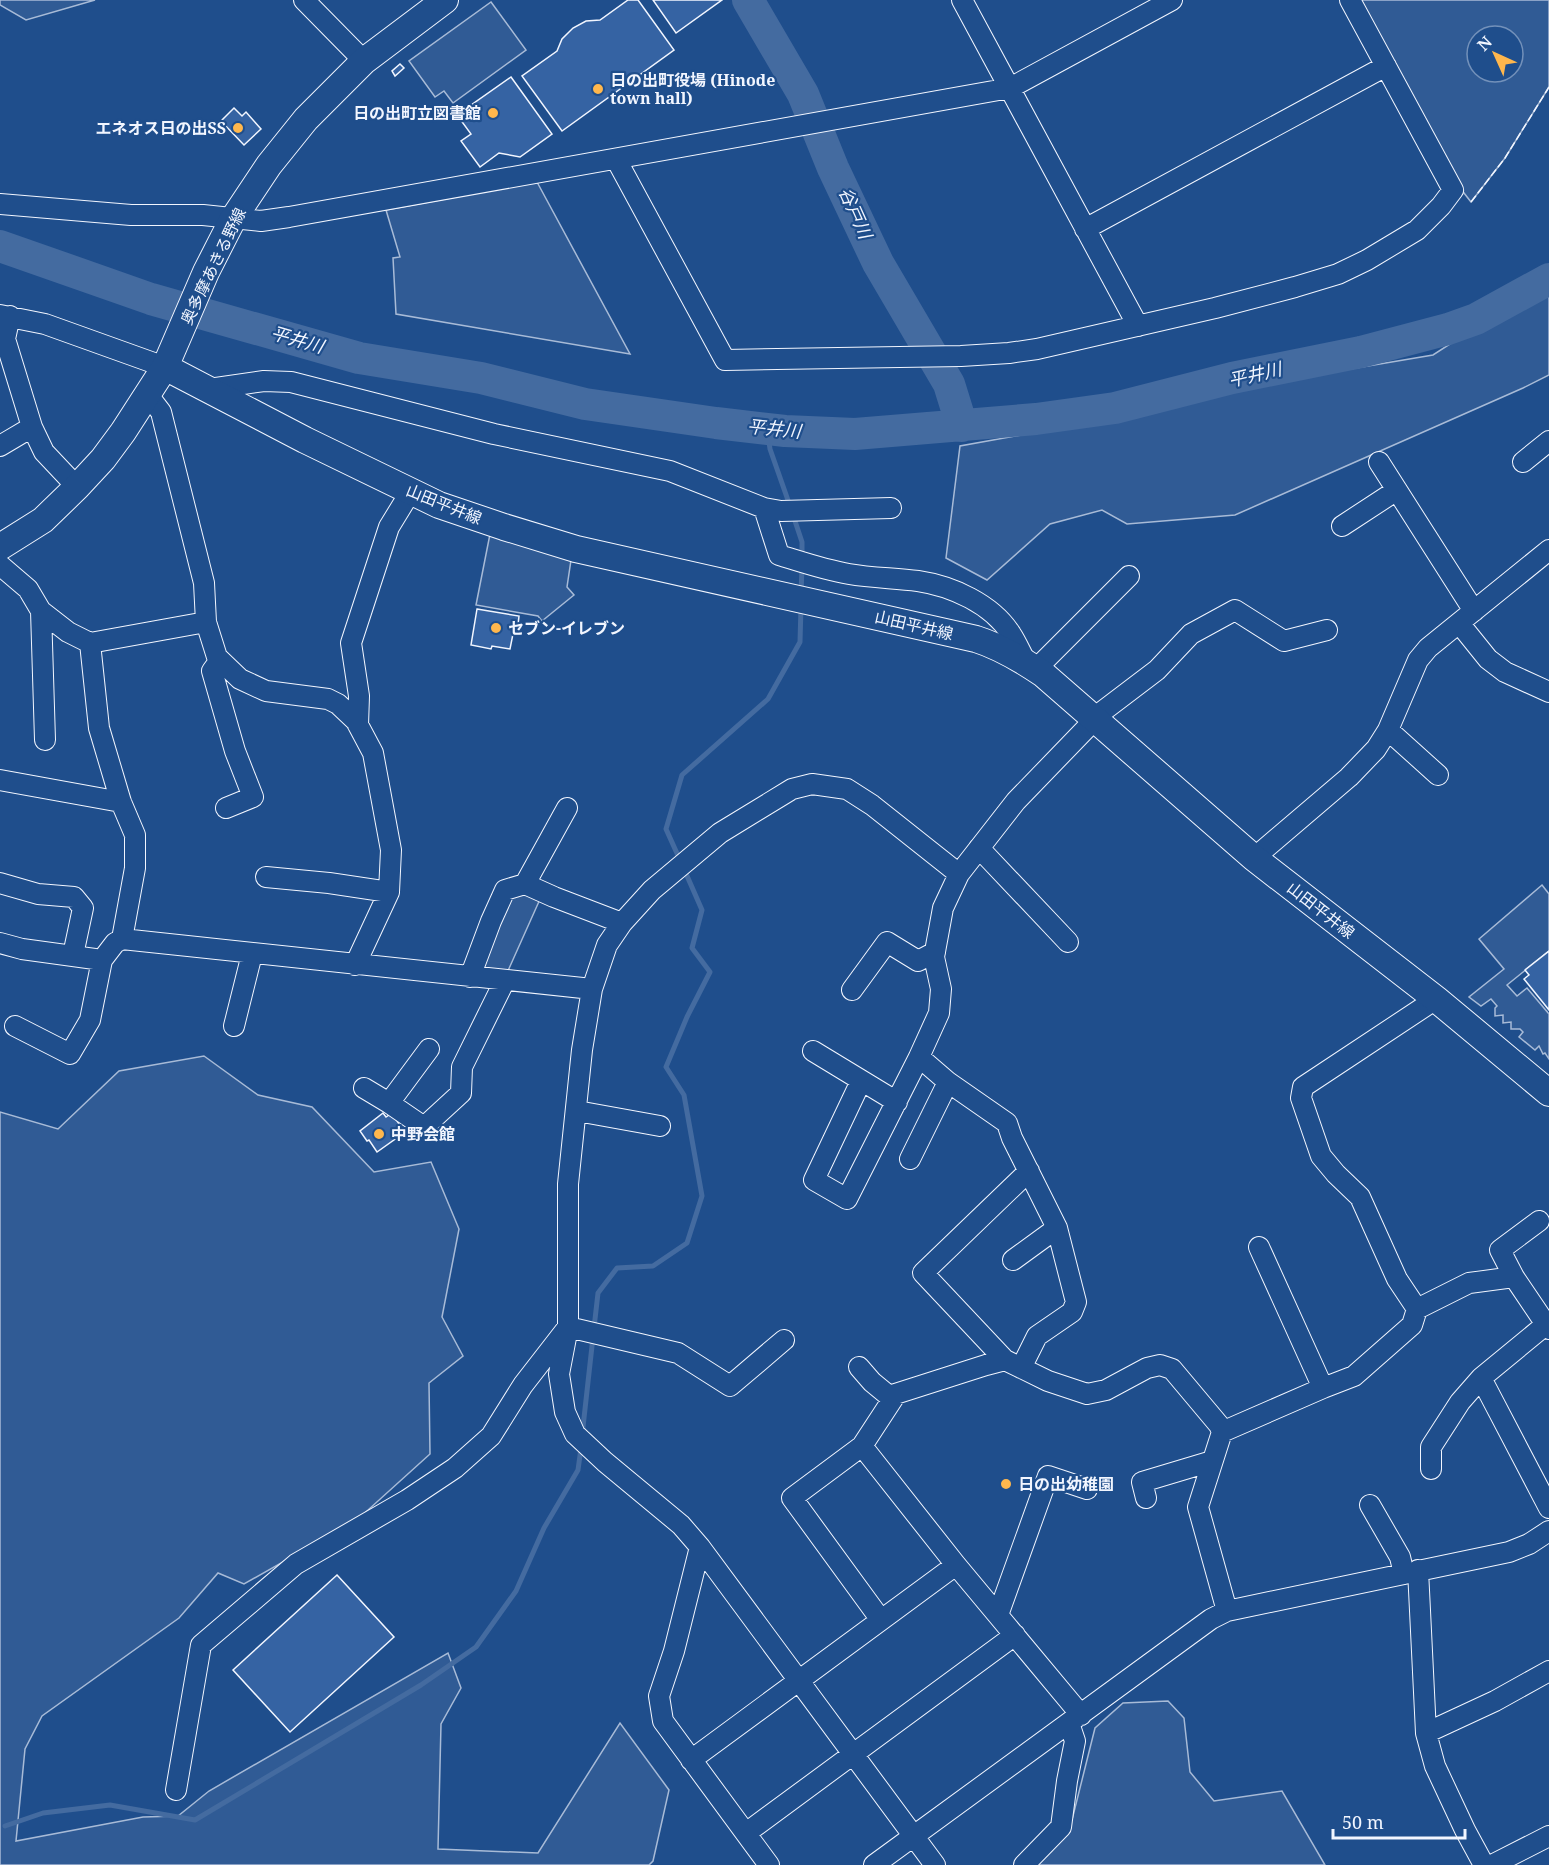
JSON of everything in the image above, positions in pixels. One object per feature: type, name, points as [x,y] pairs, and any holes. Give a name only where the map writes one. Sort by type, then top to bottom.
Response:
[{"type":"main road","name":"奥多摩あきる野線","points":[[0,547],[43,520],[103,459],[148,395],[169,359],[206,272],[233,219],[269,165],[306,119],[364,61],[445,0]]},
{"type":"main road","name":"山田平井線","points":[[169,359],[209,389],[305,440],[439,504],[504,527],[576,549],[976,639],[999,647],[1031,666],[1254,858],[1436,999],[1549,1093]]},
{"type":"street","points":[[304,0],[364,61]]},
{"type":"street","points":[[962,0],[1138,326]]},
{"type":"street","points":[[0,204],[130,215],[203,215],[261,221],[1010,88],[1172,0]]},
{"type":"street","points":[[616,159],[725,360],[799,360],[1009,353],[1037,349],[1263,296],[1338,274],[1376,255],[1417,230],[1441,206],[1453,190],[1350,0]]},
{"type":"street","points":[[1085,229],[1386,66]]},
{"type":"street","points":[[77,487],[44,452],[32,428],[5,339],[5,315],[169,359]]},
{"type":"street","points":[[209,389],[264,381],[291,382],[494,434],[670,471],[772,509],[891,508]]},
{"type":"street","points":[[148,395],[161,412],[204,583],[206,622],[217,657],[240,679],[266,690],[328,699],[338,704],[358,725],[373,753],[391,850],[389,892],[356,965]]},
{"type":"street","points":[[0,446],[32,428]]},
{"type":"street","points":[[1522,462],[1549,441]]},
{"type":"street","points":[[1379,462],[1397,490],[1488,659],[1504,672],[1549,692]]},
{"type":"street","points":[[1342,526],[1397,490]]},
{"type":"street","points":[[358,725],[359,696],[351,643],[389,527],[411,491]]},
{"type":"street","points":[[772,509],[779,555],[850,575],[918,581],[942,586],[963,594],[989,611],[1010,632],[1031,666],[1129,576]]},
{"type":"street","points":[[1254,858],[1349,777],[1376,749],[1388,730],[1418,660],[1428,648],[1549,550]]},
{"type":"street","points":[[0,565],[28,589],[41,610],[68,632],[90,643],[206,622]]},
{"type":"street","points":[[41,610],[45,740]]},
{"type":"street","points":[[861,1081],[814,1180],[847,1198],[897,1102],[939,1013],[941,989],[934,957],[943,908],[959,874],[1016,801],[1103,711],[1157,670],[1191,634],[1235,610],[1284,641],[1327,630]]},
{"type":"street","points":[[90,643],[99,728],[121,802],[135,836],[135,868],[122,939]]},
{"type":"street","points":[[220,660],[212,671],[235,751],[253,797],[226,808]]},
{"type":"street","points":[[1388,730],[1438,775]]},
{"type":"street","points":[[0,780],[121,802]]},
{"type":"street","points":[[935,1865],[699,1546],[681,1525],[575,1434],[565,1412],[559,1374],[568,1327],[568,1184],[582,1050],[592,989],[608,945],[622,922],[652,890],[720,833],[792,789],[812,784],[847,789],[872,805],[959,874]]},
{"type":"street","points":[[525,884],[567,808]]},
{"type":"street","points":[[979,848],[1068,942]]},
{"type":"street","points":[[266,877],[389,892]]},
{"type":"street","points":[[0,883],[38,894],[74,897],[83,908],[72,955]]},
{"type":"street","points":[[470,977],[505,890],[525,884],[622,922]]},
{"type":"street","points":[[15,1026],[70,1054],[90,1020],[102,960],[115,943],[122,939],[592,989]]},
{"type":"street","points":[[852,990],[887,942],[918,961],[935,952]]},
{"type":"street","points":[[0,943],[22,949],[102,960]]},
{"type":"street","points":[[234,1026],[252,954]]},
{"type":"street","points":[[363,1088],[424,1127],[460,1093],[462,1066],[505,980]]},
{"type":"street","points":[[1417,1309],[1397,1279],[1360,1197],[1336,1174],[1322,1156],[1301,1098],[1304,1088],[1436,999]]},
{"type":"street","points":[[389,1103],[429,1049]]},
{"type":"street","points":[[813,1051],[897,1102]]},
{"type":"street","points":[[859,1367],[889,1396],[986,1365],[1013,1364],[1037,1336],[1072,1312],[1076,1302],[1058,1228],[1011,1138],[1007,1123],[948,1082],[919,1057]]},
{"type":"street","points":[[910,1158],[948,1082]]},
{"type":"street","points":[[577,1111],[660,1126]]},
{"type":"street","points":[[1029,1172],[922,1273],[1013,1364],[1048,1381],[1087,1394],[1106,1390],[1147,1368],[1160,1365],[1172,1369],[1219,1425],[1221,1432],[1198,1506],[1227,1611]]},
{"type":"street","points":[[1431,1469],[1431,1446],[1460,1402],[1480,1378],[1548,1325],[1514,1277],[1500,1250],[1539,1221]]},
{"type":"street","points":[[1013,1260],[1058,1228]]},
{"type":"street","points":[[1258,1247],[1323,1388]]},
{"type":"street","points":[[1221,1432],[1354,1376],[1412,1325],[1417,1309],[1469,1283],[1514,1277]]},
{"type":"street","points":[[568,1327],[678,1353],[730,1386],[784,1340]]},
{"type":"street","points":[[176,1790],[201,1645],[296,1564],[407,1500],[455,1468],[491,1436],[524,1385],[568,1327]]},
{"type":"street","points":[[1480,1378],[1549,1508]]},
{"type":"street","points":[[881,1620],[792,1498],[862,1446],[896,1394]]},
{"type":"street","points":[[862,1446],[956,1565],[1015,1635],[1075,1719],[1075,1741],[1061,1827],[1024,1865]]},
{"type":"street","points":[[1142,1482],[1212,1461]]},
{"type":"street","points":[[998,1615],[1048,1476],[1087,1489]]},
{"type":"street","points":[[1370,1505],[1411,1572],[1426,1733],[1435,1766],[1484,1865]]},
{"type":"street","points":[[874,1865],[1190,1633],[1227,1611],[1509,1552],[1529,1544],[1549,1531]]},
{"type":"street","points":[[699,1546],[674,1651],[658,1696],[663,1721],[769,1865]]},
{"type":"street","points":[[692,1760],[956,1565]]},
{"type":"street","points":[[746,1833],[1015,1635]]},
{"type":"street","points":[[1426,1733],[1495,1701],[1549,1671]]},
{"type":"street","points":[[1492,1865],[1549,1836]]},
{"type":"shaded area","points":[[0,0],[95,0],[26,20],[0,5]]},
{"type":"shaded area","points":[[1360,0],[1549,0],[1549,87],[1505,158],[1471,202],[1464,193]]},
{"type":"shaded area","points":[[491,2],[526,50],[453,103],[444,91],[435,97],[409,61]]},
{"type":"shaded area","points":[[537,182],[630,354],[396,314],[393,258],[400,257],[386,210]]},
{"type":"shaded area","points":[[1549,280],[1549,375],[1523,388],[1235,515],[1127,524],[1102,510],[1050,524],[987,580],[946,558],[960,446],[1032,433],[1237,388],[1433,355]]},
{"type":"shaded area","points":[[490,534],[571,560],[567,587],[574,595],[542,621],[538,616],[476,605]]},
{"type":"shaded area","points":[[1542,885],[1549,894],[1549,951],[1507,985],[1517,996],[1527,988],[1549,1014],[1549,1059],[1539,1046],[1535,1050],[1519,1037],[1523,1032],[1520,1029],[1511,1029],[1511,1022],[1503,1023],[1503,1015],[1495,1016],[1497,1006],[1491,999],[1481,1006],[1469,997],[1504,969],[1479,939]]},
{"type":"shaded area","points":[[520,888],[541,897],[507,973],[478,969],[508,894]]},
{"type":"shaded area","points":[[204,1056],[258,1095],[312,1107],[374,1172],[431,1162],[459,1229],[442,1317],[463,1356],[429,1383],[430,1454],[357,1520],[244,1584],[218,1573],[179,1618],[42,1716],[25,1749],[16,1841],[143,1817],[178,1816],[209,1791],[448,1653],[461,1688],[441,1724],[438,1849],[538,1853],[620,1723],[669,1790],[653,1861],[649,1865],[0,1865],[0,1112],[58,1129],[119,1071]]},
{"type":"shaded area","points":[[1168,1701],[1184,1718],[1190,1772],[1214,1801],[1282,1791],[1325,1865],[1036,1865],[1072,1820],[1095,1728],[1123,1703]]},
{"type":"building","points":[[628,0],[638,0],[674,50],[562,131],[522,76],[557,51],[562,39],[573,28],[586,21],[600,20]]},
{"type":"building","points":[[653,0],[722,0],[676,33]]},
{"type":"building","points":[[400,64],[404,68],[395,76],[392,71]]},
{"type":"building","points":[[511,77],[552,134],[520,157],[499,153],[480,167],[461,141],[471,134],[457,115]]},
{"type":"building","points":[[234,108],[242,116],[246,112],[261,129],[244,145],[221,121]]},
{"type":"building","points":[[477,609],[519,616],[510,649],[492,646],[491,649],[471,645]]},
{"type":"building","points":[[1549,951],[1549,1010],[1524,979],[1529,975],[1525,970]]},
{"type":"building","name":"中野会館","points":[[383,1113],[386,1117],[392,1113],[401,1127],[394,1131],[398,1137],[377,1152],[360,1131]]},
{"type":"building","points":[[337,1575],[394,1637],[290,1732],[233,1670]]},
{"type":"waterway","name":"谷戸川","points":[[748,0],[803,94],[833,168],[878,263],[949,384],[962,426]]},
{"type":"waterway","name":"平井川","points":[[0,246],[151,299],[359,358],[481,378],[585,404],[785,431],[855,434],[1036,419],[1115,408],[1232,378],[1361,352],[1448,329],[1476,319],[1549,279]]},
{"type":"waterway","points":[[767,429],[770,449],[790,506]]},
{"type":"waterway","points":[[793,515],[802,542],[802,558]]},
{"type":"waterway","points":[[801,594],[802,567]]},
{"type":"waterway","points":[[680,860],[666,829],[682,775],[768,699],[800,642],[801,606]]},
{"type":"waterway","points":[[594,1328],[598,1293],[617,1268],[653,1266],[687,1243],[702,1196],[684,1095],[666,1067],[687,1017],[710,972],[692,948],[702,910],[684,869]]},
{"type":"waterway","points":[[582,1436],[593,1337]]},
{"type":"waterway","points":[[5,1826],[43,1813],[110,1805],[195,1820],[421,1685],[476,1647],[516,1591],[544,1528],[578,1470],[581,1448]]},
{"type":"fence","points":[[1471,202],[1505,158],[1549,87]]},
{"type":"place","name":"日の出町役場 (Hinode town hall)","points":[[598,89]]},
{"type":"place","name":"日の出町立図書館","points":[[493,113]]},
{"type":"place","name":"エネオス日の出SS","points":[[238,128]]},
{"type":"place","name":"セブン-イレブン","points":[[496,628]]},
{"type":"place","name":"中野会館","points":[[379,1134]]},
{"type":"place","name":"日の出幼稚園","points":[[1006,1484]]}]
